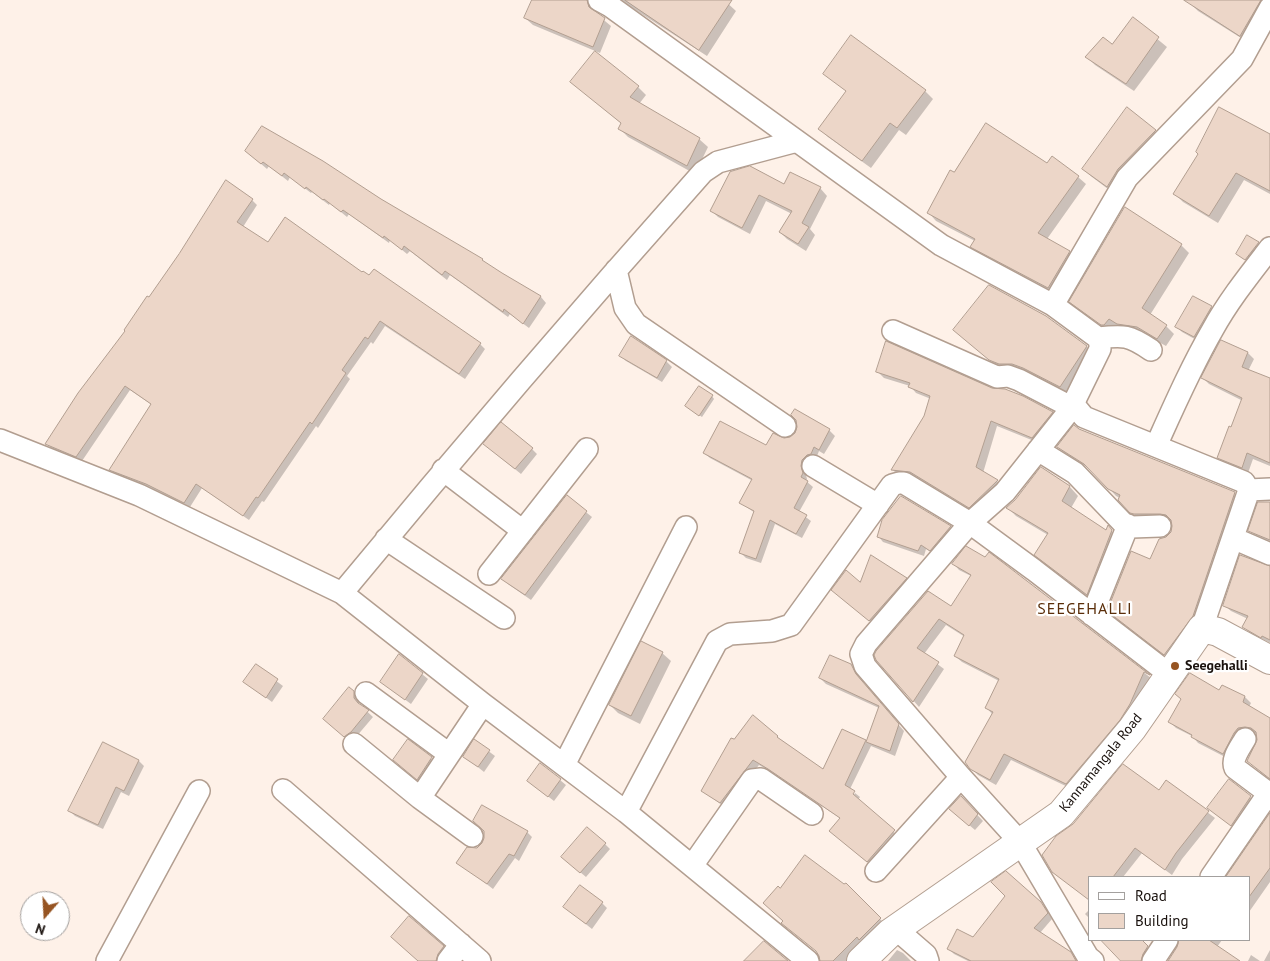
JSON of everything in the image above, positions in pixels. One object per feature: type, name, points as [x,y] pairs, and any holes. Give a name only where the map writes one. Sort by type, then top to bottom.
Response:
[{"type":"main road","points":[[1202,628],[1218,632],[1270,660]]},
{"type":"main road","name":"Kannamangala Road","points":[[861,961],[896,928],[1060,814],[1132,729],[1202,628]]},
{"type":"street","points":[[599,0],[610,6],[941,245],[1053,305],[1098,338],[1100,349],[1073,406],[1005,492],[970,523],[866,644],[861,654],[865,666],[1020,842],[1089,960]]},
{"type":"street","points":[[1053,305],[1127,178],[1242,59],[1270,8]]},
{"type":"street","points":[[342,593],[443,470],[703,172],[718,162],[797,141]]},
{"type":"street","points":[[1156,446],[1188,375],[1213,328],[1242,283],[1270,248]]},
{"type":"street","points":[[616,270],[625,308],[636,324],[785,426]]},
{"type":"street","points":[[893,330],[997,377],[1008,376],[1019,380],[1073,406],[1084,417],[1260,489]]},
{"type":"street","points":[[1098,338],[1126,336],[1138,341],[1151,350]]},
{"type":"street","points":[[0,440],[140,495],[342,593],[483,704],[626,812],[808,961]]},
{"type":"street","points":[[489,574],[587,449]]},
{"type":"street","points":[[1038,450],[1075,473],[1115,516],[1128,525],[1132,527],[1160,526]]},
{"type":"street","points":[[813,466],[878,505]]},
{"type":"street","points":[[443,470],[522,531]]},
{"type":"street","points":[[626,812],[717,641],[730,634],[772,631],[791,625],[892,485],[899,483],[904,483],[970,523],[1169,674]]},
{"type":"street","name":"Kannamangala Road","points":[[1202,628],[1233,538],[1260,489]]},
{"type":"street","points":[[1092,614],[1128,525]]},
{"type":"street","points":[[564,765],[686,528]]},
{"type":"street","points":[[1233,538],[1270,554]]},
{"type":"street","points":[[386,539],[504,618]]},
{"type":"street","points":[[366,693],[449,754]]},
{"type":"street","points":[[420,798],[483,704]]},
{"type":"street","points":[[1212,876],[1268,794],[1234,768],[1233,761],[1245,739]]},
{"type":"street","points":[[354,744],[420,798],[472,836]]},
{"type":"street","points":[[876,871],[961,777]]},
{"type":"street","points":[[692,866],[752,780],[761,779],[812,814]]},
{"type":"street","points":[[107,961],[199,790]]},
{"type":"street","points":[[283,790],[480,961]]},
{"type":"street","points":[[896,928],[926,955],[928,961]]},
{"type":"street","points":[[1152,961],[1166,941]]},
{"type":"street","points":[[448,961],[461,944]]},
{"type":"building","points":[[532,0],[587,0],[589,7],[605,18],[593,47],[524,18]]},
{"type":"building","points":[[625,0],[732,0],[699,50]]},
{"type":"building","points":[[1184,0],[1261,0],[1240,36]]},
{"type":"building","points":[[1133,17],[1159,37],[1126,84],[1085,57],[1103,37],[1112,44]]},
{"type":"building","points":[[851,35],[926,90],[897,128],[890,123],[862,161],[818,129],[846,91],[823,74]]},
{"type":"building","points":[[595,51],[639,86],[630,97],[700,138],[687,166],[618,129],[621,123],[570,82]]},
{"type":"building","points":[[1127,107],[1156,130],[1118,169],[1107,187],[1082,169]]},
{"type":"building","points":[[1219,107],[1270,134],[1270,191],[1236,173],[1209,216],[1173,194],[1198,154],[1196,152]]},
{"type":"building","points":[[986,123],[1047,163],[1052,156],[1079,176],[1038,233],[1070,251],[1048,288],[970,247],[975,239],[927,213],[950,170],[954,172]]},
{"type":"building","points":[[262,126],[323,161],[381,199],[483,259],[502,273],[541,296],[523,324],[504,309],[503,312],[445,271],[442,275],[404,246],[402,250],[343,210],[341,212],[306,187],[305,189],[284,173],[282,176],[263,162],[261,164],[245,151]]},
{"type":"building","points":[[750,166],[784,184],[790,172],[821,187],[802,223],[809,227],[798,244],[779,232],[792,211],[759,195],[742,228],[710,211],[730,172]]},
{"type":"building","points":[[226,180],[253,199],[237,222],[268,242],[285,217],[362,272],[369,275],[374,269],[481,343],[459,374],[380,321],[368,339],[365,337],[342,370],[346,373],[312,424],[310,422],[258,498],[256,497],[243,516],[196,484],[184,503],[146,484],[109,470],[151,404],[125,386],[76,457],[45,444],[78,393],[125,331],[147,296],[149,297],[179,254]]},
{"type":"building","points":[[1125,207],[1182,244],[1142,308],[1167,325],[1157,339],[1137,327],[1117,324],[1109,319],[1104,325],[1101,325],[1069,302]]},
{"type":"building","points":[[1247,235],[1259,242],[1245,260],[1236,254]]},
{"type":"building","points":[[989,285],[1046,316],[1087,346],[1060,387],[1023,368],[1012,364],[999,364],[989,360],[953,330]]},
{"type":"building","points":[[1193,296],[1212,306],[1194,337],[1175,327]]},
{"type":"building","points":[[631,336],[667,360],[657,378],[619,356]]},
{"type":"building","points":[[1221,340],[1248,352],[1242,367],[1270,378],[1270,463],[1247,453],[1242,468],[1217,458],[1242,398],[1201,378]]},
{"type":"building","points":[[886,341],[992,388],[1005,389],[1023,396],[1053,412],[1032,438],[991,421],[976,467],[998,480],[969,508],[910,472],[891,470],[924,416],[930,396],[908,387],[910,383],[876,372]]},
{"type":"building","points":[[699,386],[713,395],[699,416],[685,406]]},
{"type":"building","points":[[795,409],[830,429],[819,450],[814,447],[811,454],[802,460],[803,473],[801,477],[808,481],[794,508],[807,515],[796,534],[770,520],[756,559],[739,553],[754,511],[739,503],[752,479],[703,453],[720,421],[766,445],[773,433],[784,438],[790,437],[795,433],[797,427],[796,420],[791,415]]},
{"type":"building","points":[[501,422],[533,448],[515,469],[483,444]]},
{"type":"building","points":[[1074,425],[1079,429],[1235,492],[1193,616],[1164,655],[1107,611],[1131,551],[1150,559],[1159,539],[1166,537],[1171,532],[1171,520],[1166,515],[1130,513],[1118,500],[1120,495],[1108,489],[1084,464],[1057,447]]},
{"type":"building","points":[[1041,467],[1070,486],[1062,501],[1106,530],[1108,525],[1112,530],[1087,595],[1034,555],[1048,533],[1006,508],[1015,500]]},
{"type":"building","points":[[567,495],[587,511],[525,595],[501,579]]},
{"type":"building","points":[[901,496],[951,526],[930,551],[921,545],[918,551],[877,537],[882,520]]},
{"type":"building","points":[[1258,502],[1270,502],[1270,540],[1248,531]]},
{"type":"building","points":[[966,546],[985,557],[989,552],[1150,675],[1144,672],[1130,704],[1120,720],[1066,784],[1004,754],[990,780],[970,769],[965,762],[993,712],[985,708],[999,679],[954,656],[964,635],[939,619],[917,648],[939,662],[913,702],[876,660],[874,655],[876,651],[928,591],[951,606],[971,575],[952,564]]},
{"type":"building","points":[[871,555],[907,578],[869,621],[831,590],[846,570],[860,582]]},
{"type":"building","points":[[1240,555],[1270,566],[1270,640],[1262,636],[1261,638],[1242,627],[1248,616],[1223,606]]},
{"type":"building","points":[[641,641],[663,652],[631,716],[609,705]]},
{"type":"building","points":[[399,654],[423,673],[405,700],[380,682]]},
{"type":"building","points":[[830,655],[851,664],[856,674],[899,724],[890,751],[866,742],[879,706],[819,678]]},
{"type":"building","points":[[256,664],[278,679],[266,698],[243,682]]},
{"type":"building","points":[[1190,673],[1219,690],[1222,685],[1245,696],[1243,702],[1270,718],[1270,779],[1247,761],[1257,740],[1256,732],[1251,728],[1238,728],[1223,754],[1168,722],[1181,699],[1175,694]]},
{"type":"building","points":[[349,687],[354,691],[354,698],[358,703],[369,710],[351,732],[344,737],[323,719]]},
{"type":"building","points":[[753,715],[777,737],[823,769],[842,729],[866,740],[845,785],[855,791],[853,794],[895,830],[867,862],[829,831],[840,818],[753,760],[720,803],[701,791],[731,738],[734,739]]},
{"type":"building","points":[[408,739],[432,757],[417,780],[393,760]]},
{"type":"building","points":[[474,739],[490,750],[478,767],[463,757]]},
{"type":"building","points":[[103,742],[139,760],[124,791],[116,787],[98,825],[68,811]]},
{"type":"building","points":[[540,763],[561,779],[548,797],[527,781]]},
{"type":"building","points":[[1123,764],[1159,790],[1166,780],[1209,811],[1165,870],[1135,848],[1114,876],[1088,876],[1088,899],[1052,872],[1042,855],[1056,836],[1073,824]]},
{"type":"building","points":[[1229,779],[1251,796],[1231,826],[1207,808]]},
{"type":"building","points":[[961,796],[978,814],[969,826],[949,809]]},
{"type":"building","points":[[482,805],[528,831],[514,856],[509,854],[487,884],[456,863],[467,847],[477,848],[482,843],[484,831],[473,821]]},
{"type":"building","points":[[1270,813],[1270,868],[1250,896],[1250,876],[1227,876]]},
{"type":"building","points":[[587,827],[606,843],[580,873],[561,857]]},
{"type":"building","points":[[805,855],[844,884],[846,883],[881,918],[859,940],[857,937],[833,961],[820,961],[816,951],[781,923],[783,921],[763,903],[778,886],[780,888]]},
{"type":"building","points":[[1006,871],[1041,902],[1048,913],[1034,928],[1071,952],[1076,961],[971,961],[947,949],[957,929],[973,937],[1005,896],[991,882]]},
{"type":"building","points":[[580,885],[603,902],[586,924],[563,907]]},
{"type":"building","points":[[409,916],[444,946],[438,954],[436,961],[418,961],[391,937]]},
{"type":"building","points":[[764,941],[788,961],[744,961]]},
{"type":"building","points":[[1102,941],[1143,941],[1148,946],[1141,961],[1121,961]]},
{"type":"building","points":[[1179,941],[1210,941],[1240,961],[1168,961]]},
{"type":"place","name":"Seegehalli","points":[[1175,666]]},
{"type":"district","name":"SEEGEHALLI","points":[[1085,609]]}]
